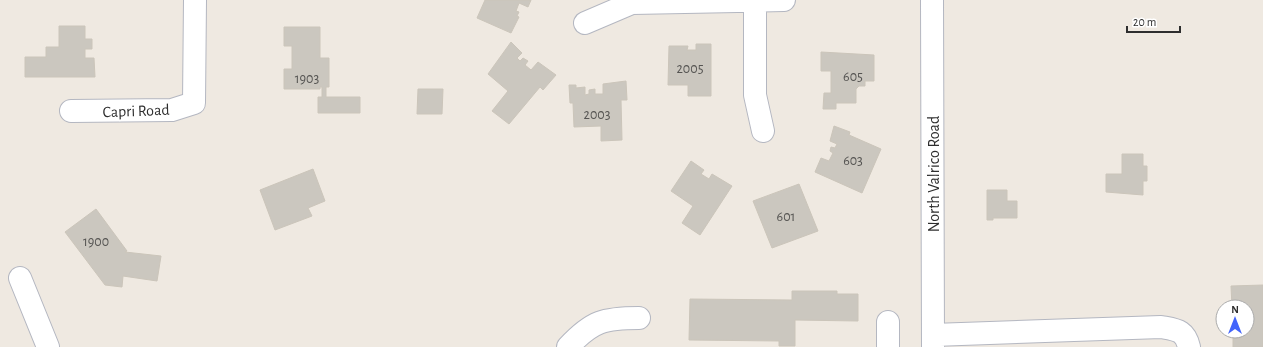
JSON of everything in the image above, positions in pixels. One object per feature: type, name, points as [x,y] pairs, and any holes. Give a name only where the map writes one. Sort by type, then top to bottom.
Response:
[{"type":"street","name":"Capri Road","points":[[71,111],[172,110],[194,103],[195,0]]},
{"type":"street","points":[[755,0],[755,95],[763,131]]},
{"type":"street","points":[[585,23],[632,3],[784,0]]},
{"type":"street","name":"North Valrico Road","points":[[932,0],[933,341]]},
{"type":"street","points":[[20,278],[48,347]]},
{"type":"street","points":[[568,347],[582,331],[597,323],[615,318],[638,318]]},
{"type":"street","points":[[888,322],[888,347]]},
{"type":"street","points":[[933,341],[1162,327],[1179,330],[1187,339],[1189,347]]},
{"type":"building","points":[[485,0],[531,0],[528,7],[519,3],[516,11],[519,12],[517,16],[519,17],[511,33],[477,18]]},
{"type":"building","points":[[59,26],[85,26],[85,39],[92,39],[92,49],[85,49],[85,58],[94,58],[95,77],[25,77],[25,57],[46,57],[46,47],[59,47]]},
{"type":"building","points":[[284,27],[320,27],[320,58],[329,58],[329,87],[326,87],[326,97],[360,97],[360,113],[318,113],[318,97],[322,97],[322,87],[320,87],[320,89],[284,89],[284,69],[292,69],[292,46],[284,46]]},
{"type":"building","points":[[511,42],[522,53],[517,58],[520,61],[523,58],[528,61],[525,65],[531,70],[538,62],[556,75],[543,90],[540,87],[509,124],[492,111],[508,91],[488,74]]},
{"type":"building","points":[[696,44],[711,44],[711,96],[688,96],[688,85],[668,85],[669,46],[688,46],[687,50],[696,50]]},
{"type":"building","points":[[821,52],[874,55],[874,81],[865,81],[865,86],[859,86],[856,89],[856,103],[836,103],[836,109],[823,109],[824,93],[831,93],[831,71],[821,71]]},
{"type":"building","points":[[626,81],[627,100],[621,100],[622,140],[601,141],[601,126],[574,127],[573,103],[570,103],[569,85],[576,85],[576,88],[585,87],[585,95],[589,94],[589,90],[595,89],[595,94],[603,94],[603,84]]},
{"type":"building","points":[[418,89],[443,89],[442,114],[417,114]]},
{"type":"building","points":[[834,126],[850,132],[849,135],[881,149],[862,193],[815,172],[821,158],[829,161],[833,153],[830,151],[831,147],[835,148],[837,144],[830,141]]},
{"type":"building","points":[[1122,154],[1143,154],[1143,166],[1147,166],[1147,181],[1143,181],[1143,195],[1106,192],[1106,174],[1122,174]]},
{"type":"building","points":[[691,161],[704,170],[701,174],[709,179],[712,174],[732,186],[700,235],[682,223],[693,206],[671,191]]},
{"type":"building","points":[[313,169],[325,201],[308,208],[312,216],[275,230],[260,190]]},
{"type":"building","points":[[799,184],[818,231],[772,248],[753,201]]},
{"type":"building","points":[[987,190],[1007,190],[1007,201],[1017,201],[1017,218],[993,218],[993,220],[987,220]]},
{"type":"building","points":[[96,209],[127,251],[125,252],[161,256],[157,281],[123,276],[122,287],[105,285],[65,232]]},
{"type":"building","points":[[1263,285],[1263,347],[1233,347],[1233,339],[1255,339],[1255,299],[1232,299],[1231,286]]},
{"type":"building","points":[[792,291],[837,291],[837,294],[858,294],[858,321],[795,320],[795,346],[779,346],[779,341],[689,340],[690,299],[792,300]]}]
